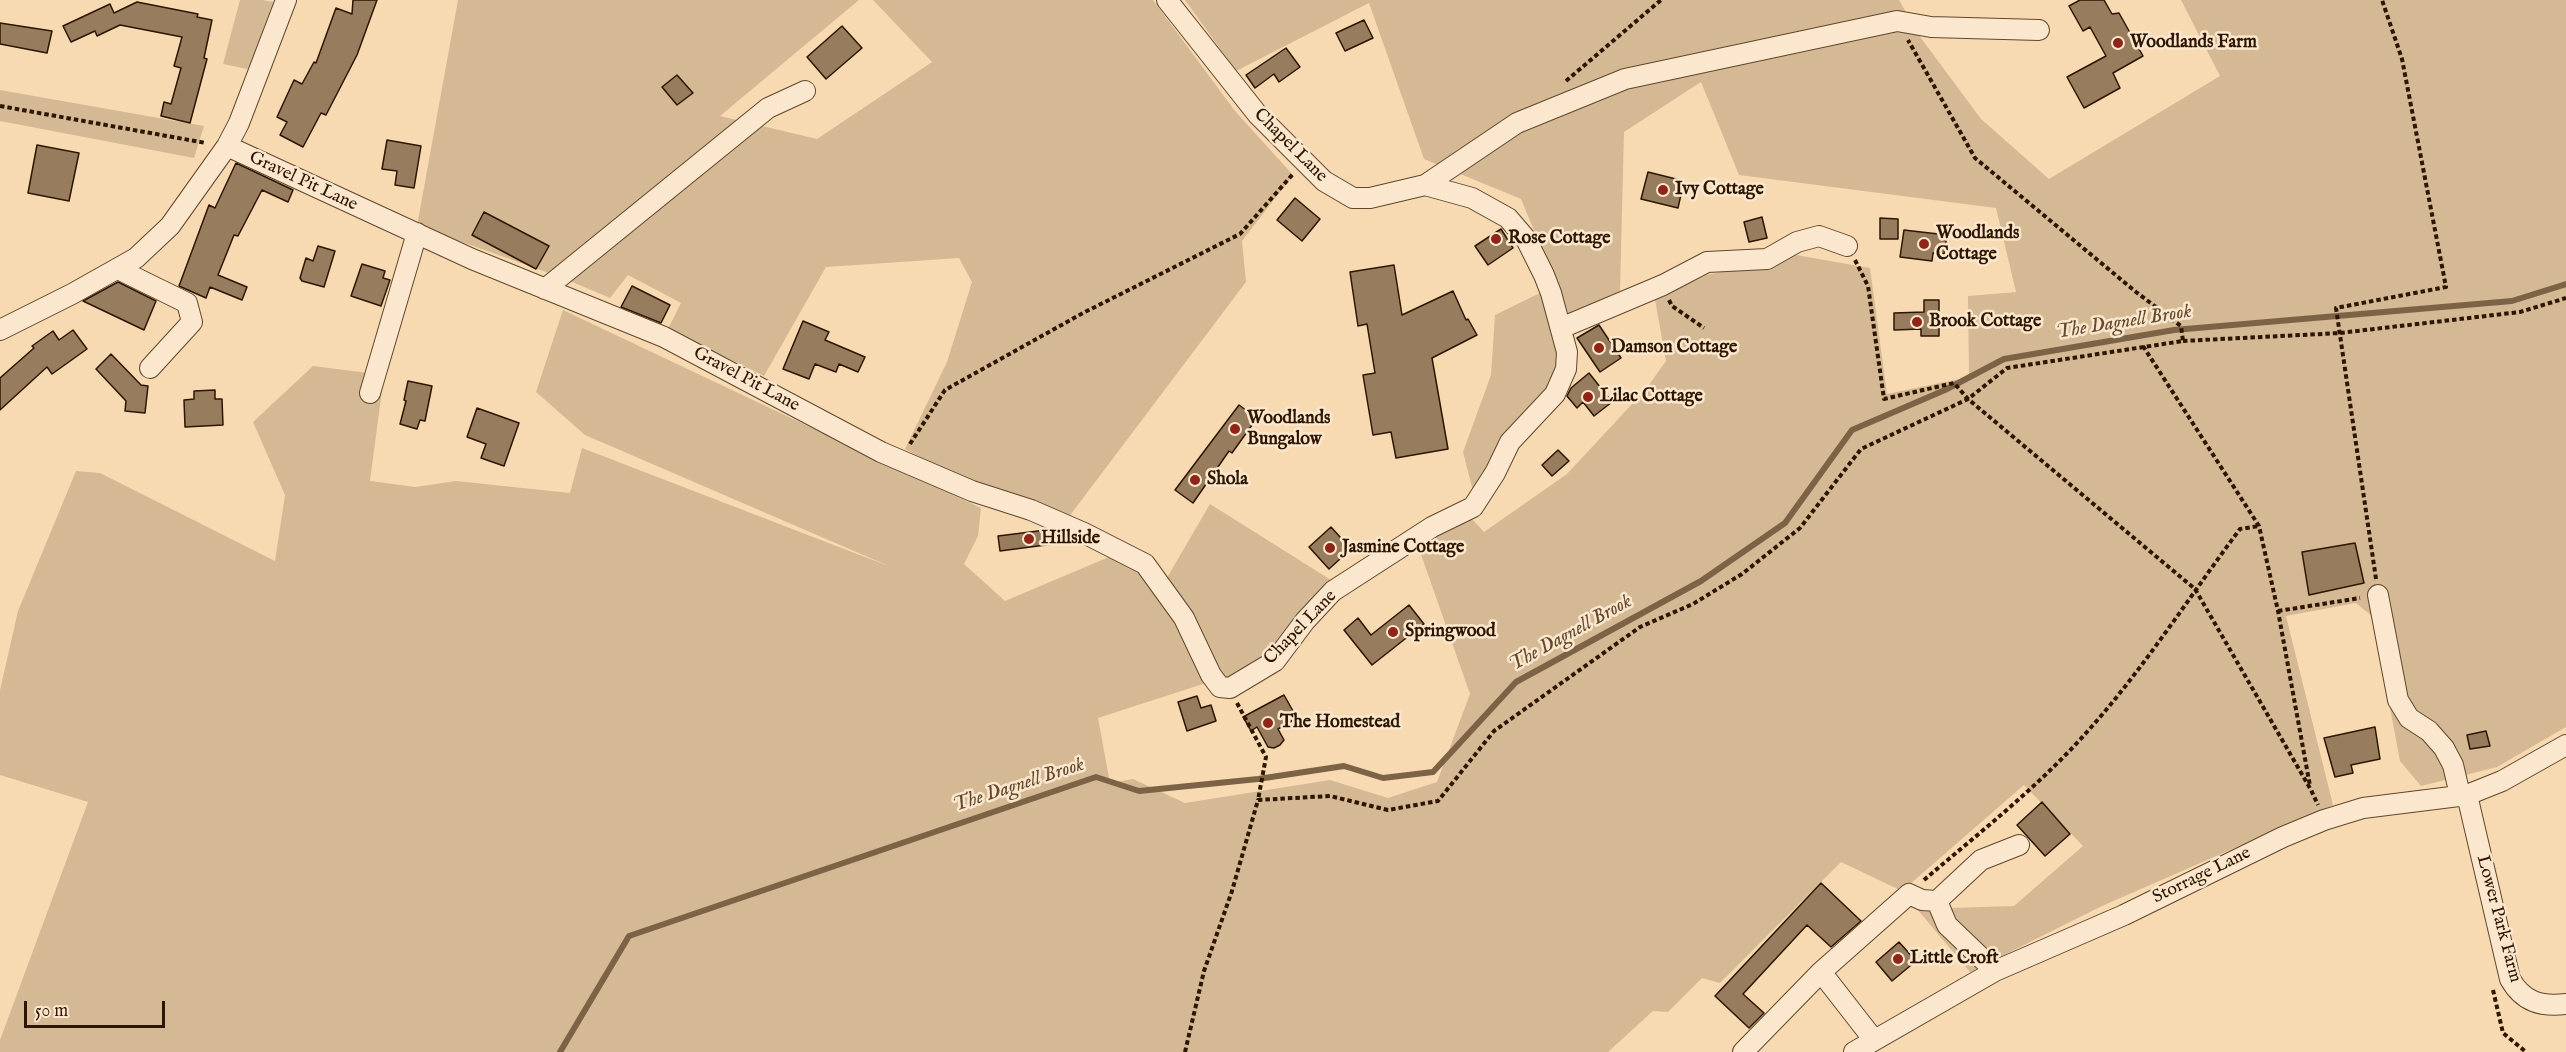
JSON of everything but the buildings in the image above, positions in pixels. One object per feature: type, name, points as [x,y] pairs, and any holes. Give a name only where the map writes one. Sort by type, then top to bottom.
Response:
[{"type":"street","points":[[0,330],[118,269],[136,258],[171,226],[226,146],[239,123],[286,0]]},
{"type":"street","name":"Chapel Lane","points":[[1167,0],[1189,31],[1258,115],[1324,181],[1353,198],[1370,198],[1425,185],[1473,198],[1508,218],[1518,228],[1544,275],[1567,352],[1566,369],[1555,394],[1510,442],[1495,474],[1473,507],[1432,527],[1333,591],[1305,621],[1275,661],[1230,688]]},
{"type":"street","points":[[1425,185],[1517,123],[1625,80],[1897,21],[1930,27],[2038,30]]},
{"type":"street","points":[[545,289],[768,108],[805,91]]},
{"type":"street","name":"Gravel Pit Lane","points":[[226,146],[472,260],[664,337],[900,460],[972,492],[1031,510],[1084,533],[1145,564],[1184,618],[1211,675],[1220,687],[1230,688]]},
{"type":"street","points":[[370,393],[417,234]]},
{"type":"street","points":[[1561,328],[1663,285],[1707,262],[1767,259],[1797,242],[1819,236],[1847,246]]},
{"type":"street","points":[[118,269],[187,303],[189,307],[192,322],[150,368]]},
{"type":"street","name":"Lower Park Farm","points":[[2378,595],[2398,700],[2409,718],[2429,731],[2444,748],[2464,795],[2510,979],[2516,990],[2526,999],[2537,1004],[2566,1004]]},
{"type":"street","name":"Storrage Lane","points":[[1854,1052],[1995,971],[2067,941],[2324,820],[2363,808],[2464,795],[2502,781],[2566,745]]},
{"type":"street","points":[[1743,1052],[1821,972],[1909,894],[1922,900],[1937,901],[1981,860],[2019,845]]},
{"type":"street","points":[[1937,901],[1947,925],[1995,971]]},
{"type":"street","points":[[1821,972],[1874,1040]]},
{"type":"path","points":[[1562,84],[1661,0]]},
{"type":"path","points":[[2278,611],[2378,595],[2336,308],[2446,287],[2402,59],[2382,0]]},
{"type":"path","points":[[1897,21],[1976,158],[2136,292],[2181,326],[2183,341]]},
{"type":"path","points":[[0,106],[226,146]]},
{"type":"path","points":[[900,460],[945,390],[1083,313],[1240,234],[1304,161]]},
{"type":"path","points":[[1847,246],[1868,286],[1884,399],[1954,383],[1968,399],[2195,589],[2311,790],[2324,820]]},
{"type":"path","points":[[1663,285],[1672,306],[1704,328]]},
{"type":"path","points":[[1258,800],[1330,796],[1388,810],[1438,801],[1494,731],[1640,627],[1693,603],[1742,574],[1800,528],[1861,449],[1968,399],[2007,368],[2183,341],[2340,333],[2520,312],[2566,298]]},
{"type":"path","points":[[2143,346],[2259,526],[2278,611],[2311,790]]},
{"type":"path","points":[[1909,894],[2051,769],[2086,733],[2128,683],[2240,529],[2259,526]]},
{"type":"path","points":[[1185,1052],[1204,971],[1232,891],[1258,800],[1266,757],[1230,688]]},
{"type":"shaded area","points":[[240,0],[279,3],[252,70],[223,64]]},
{"type":"shaded area","points":[[458,0],[859,0],[720,116],[817,139],[932,62],[873,0],[1153,0],[1235,111],[1293,175],[1242,241],[1246,282],[1068,518],[959,478],[905,449],[947,362],[972,282],[959,258],[826,267],[764,376],[668,329],[681,303],[628,275],[610,298],[563,278],[417,226]]},
{"type":"shaded area","points":[[1185,0],[1899,0],[1921,38],[1981,119],[2049,179],[2220,76],[2181,0],[2566,0],[2566,727],[2497,767],[2421,786],[2400,761],[2373,617],[2356,603],[2286,616],[2333,805],[2102,906],[1970,972],[1917,909],[2014,906],[2083,846],[2024,785],[1902,891],[1841,862],[1720,983],[1702,978],[1668,1012],[1653,1011],[1608,1052],[0,1052],[0,1040],[88,802],[0,775],[0,690],[18,611],[76,471],[100,473],[275,561],[285,495],[253,422],[313,366],[384,375],[370,481],[415,487],[456,481],[570,493],[582,448],[891,567],[585,435],[536,392],[563,310],[981,508],[978,536],[964,564],[1005,601],[1116,554],[1132,566],[1146,580],[1170,612],[1206,683],[1098,718],[1110,783],[1133,779],[1185,803],[1330,780],[1388,798],[1437,782],[1470,694],[1418,546],[1472,519],[1484,532],[1567,474],[1646,389],[1666,361],[1655,300],[1707,275],[1796,255],[1870,268],[1887,394],[1969,377],[1968,296],[2016,292],[1996,208],[1739,175],[1701,82],[1624,132],[1620,291],[1569,315],[1521,199],[1424,159],[1369,3],[1236,71]]},
{"type":"shaded area","points":[[0,90],[204,126],[194,158],[0,121]]},
{"type":"shaded area","points":[[1542,292],[1559,337],[1556,381],[1494,452],[1474,495],[1463,452],[1491,375],[1495,315]]},
{"type":"shaded area","points":[[1210,504],[1331,580],[1273,653],[1252,669],[1224,680],[1170,585],[1168,576]]},
{"type":"waterway","name":"The Dagnell Brook","points":[[560,1052],[629,936],[1096,777],[1139,791],[1258,779],[1344,766],[1383,778],[1433,772],[1516,682],[1701,581],[1785,523],[1852,430],[1945,390],[2004,359],[2174,330],[2512,301],[2566,284]]},
{"type":"place","name":"Woodlands Farm","points":[[2118,43]]},
{"type":"place","name":"Ivy Cottage","points":[[1663,190]]},
{"type":"place","name":"Rose Cottage","points":[[1496,239]]},
{"type":"place","name":"Woodlands Cottage","points":[[1924,244]]},
{"type":"place","name":"Brook Cottage","points":[[1917,322]]},
{"type":"place","name":"Damson Cottage","points":[[1599,348]]},
{"type":"place","name":"Lilac Cottage","points":[[1588,397]]},
{"type":"place","name":"Woodlands Bungalow","points":[[1235,429]]},
{"type":"place","name":"Shola","points":[[1195,480]]},
{"type":"place","name":"Hillside","points":[[1029,539]]},
{"type":"place","name":"Jasmine Cottage","points":[[1330,548]]},
{"type":"place","name":"Springwood","points":[[1393,632]]},
{"type":"place","name":"The Homestead","points":[[1268,723]]},
{"type":"place","name":"Little Croft","points":[[1898,959]]}]
